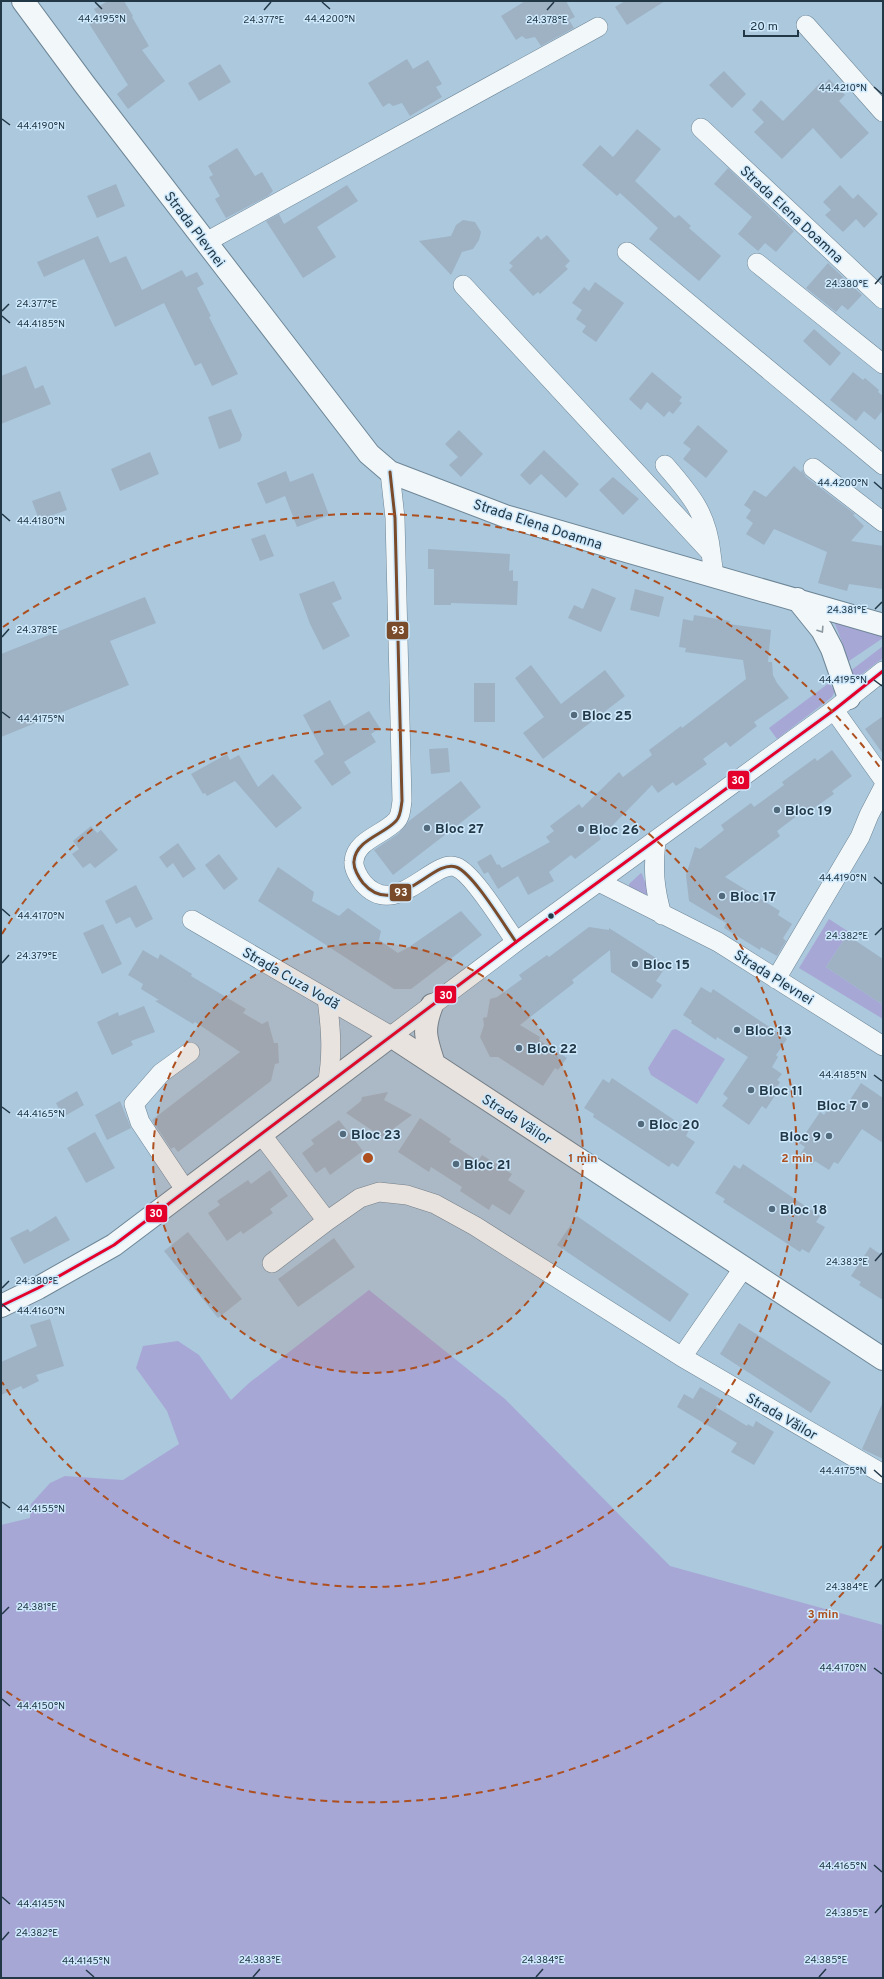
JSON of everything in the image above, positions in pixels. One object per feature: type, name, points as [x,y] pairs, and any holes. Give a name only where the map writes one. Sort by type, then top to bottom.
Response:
[{"type":"street","name":"Strada Plevnei","points":[[23,1],[369,454]]},
{"type":"street","points":[[806,25],[883,112]]},
{"type":"street","points":[[206,242],[598,27]]},
{"type":"street","name":"Strada Elena Doamna","points":[[701,128],[883,299]]},
{"type":"street","points":[[627,252],[883,465]]},
{"type":"street","points":[[757,263],[883,364]]},
{"type":"street","points":[[463,285],[711,553]]},
{"type":"street","name":"Strada Elena Doamna","points":[[369,454],[390,472],[505,516],[883,625]]},
{"type":"street","points":[[665,465],[697,504],[709,538],[714,576]]},
{"type":"street","points":[[813,468],[883,522]]},
{"type":"street","points":[[390,472],[395,518],[402,801],[401,811],[396,820],[360,847],[355,855],[354,864],[361,881],[367,887],[378,894],[391,895],[403,892],[415,886],[446,867],[454,866],[469,877],[516,942]]},
{"type":"street","points":[[797,599],[822,630],[832,649],[841,704],[883,780]]},
{"type":"street","points":[[1,1306],[38,1288],[114,1245],[516,942],[841,704],[883,671]]},
{"type":"street","points":[[776,978],[860,838],[883,788]]},
{"type":"street","points":[[656,840],[653,865],[655,890],[662,915]]},
{"type":"street","name":"Strada Plevnei","points":[[599,882],[718,942],[883,1046]]},
{"type":"street","name":"Strada Cuza Vodă","points":[[192,920],[391,1036]]},
{"type":"street","points":[[327,999],[332,1044],[331,1066],[327,1085]]},
{"type":"street","points":[[432,1005],[426,1022],[426,1037],[434,1064]]},
{"type":"street","name":"Strada Văilor","points":[[391,1036],[883,1359]]},
{"type":"street","points":[[186,1191],[140,1122],[134,1104],[161,1073],[190,1052]]},
{"type":"street","points":[[261,1134],[327,1221]]},
{"type":"street","name":"Strada Văilor","points":[[272,1263],[360,1198],[379,1192],[407,1195],[435,1204],[476,1226],[682,1357],[883,1474]]},
{"type":"street","points":[[682,1357],[744,1267]]},
{"type":"shaded area","points":[[836,620],[883,632],[883,638],[849,661],[845,662],[845,650],[835,624]]},
{"type":"shaded area","points":[[883,646],[883,658],[854,680],[849,672]]},
{"type":"shaded area","points":[[829,683],[835,691],[832,697],[777,739],[769,728]]},
{"type":"shaded area","points":[[641,873],[649,892],[646,895],[629,887],[629,884]]},
{"type":"shaded area","points":[[829,919],[849,932],[826,967],[883,1005],[883,1019],[799,968]]},
{"type":"shaded area","points":[[676,1029],[725,1059],[697,1104],[651,1075],[648,1068],[672,1030]]},
{"type":"shaded area","points":[[369,1290],[505,1399],[670,1566],[883,1625],[883,1978],[1,1978],[1,1525],[30,1518],[31,1504],[50,1483],[65,1476],[123,1480],[179,1444],[167,1411],[136,1368],[143,1346],[178,1341],[199,1355],[231,1400],[249,1383]]},
{"type":"building","points":[[108,1],[124,1],[149,46],[142,50],[165,81],[128,109],[117,94],[128,85],[88,22],[98,16],[94,9]]},
{"type":"building","points":[[525,1],[566,1],[575,17],[569,20],[574,28],[541,46],[535,37],[526,39],[522,36],[516,40],[501,16]]},
{"type":"building","points":[[625,1],[665,1],[627,25],[615,7]]},
{"type":"building","points":[[407,59],[413,69],[428,60],[442,84],[436,87],[442,97],[410,116],[402,103],[393,106],[389,103],[383,107],[368,83]]},
{"type":"building","points":[[220,64],[231,82],[199,101],[188,83]]},
{"type":"building","points":[[724,71],[746,94],[732,108],[709,85]]},
{"type":"building","points":[[829,79],[845,95],[839,101],[869,133],[841,159],[813,128],[782,159],[754,132],[764,122],[752,110],[761,100],[783,121],[822,81],[825,84]]},
{"type":"building","points":[[637,129],[661,149],[635,181],[675,218],[679,215],[691,226],[689,228],[721,256],[699,281],[649,239],[658,228],[620,193],[617,196],[582,165],[600,145],[613,157]]},
{"type":"building","points":[[237,148],[255,176],[262,172],[273,191],[268,196],[226,218],[215,199],[220,196],[209,177],[213,175],[208,166]]},
{"type":"building","points":[[728,168],[794,231],[776,252],[765,243],[758,251],[738,234],[752,217],[714,184]]},
{"type":"building","points":[[116,184],[125,206],[97,218],[87,196]]},
{"type":"building","points":[[347,185],[358,201],[317,227],[336,257],[303,278],[266,221],[279,214],[284,224]]},
{"type":"building","points":[[840,185],[853,199],[858,194],[878,214],[864,228],[856,219],[843,232],[825,215],[831,210],[823,202]]},
{"type":"building","points":[[463,220],[475,222],[481,232],[479,240],[473,249],[462,252],[451,275],[419,241],[451,236],[456,225]]},
{"type":"building","points":[[547,235],[570,261],[565,266],[568,269],[540,294],[538,292],[533,296],[509,270],[513,266],[509,263],[538,236],[541,240]]},
{"type":"building","points":[[98,236],[110,263],[126,256],[142,290],[182,270],[186,277],[197,272],[204,284],[197,288],[211,316],[209,317],[238,374],[212,386],[201,363],[195,366],[164,303],[115,327],[84,259],[44,277],[37,262]]},
{"type":"building","points":[[828,263],[862,295],[848,310],[842,305],[836,312],[806,288]]},
{"type":"building","points":[[595,282],[624,303],[596,342],[582,332],[586,326],[576,319],[582,310],[572,303],[584,287],[589,291]]},
{"type":"building","points":[[814,329],[841,353],[830,366],[803,341]]},
{"type":"building","points":[[26,366],[35,389],[43,385],[51,404],[1,424],[1,376]]},
{"type":"building","points":[[652,372],[682,397],[679,401],[682,403],[673,414],[669,411],[664,417],[647,402],[641,410],[629,399]]},
{"type":"building","points":[[853,372],[863,380],[865,378],[879,390],[878,392],[883,396],[883,410],[875,420],[864,411],[856,421],[830,400]]},
{"type":"building","points":[[231,409],[242,435],[240,441],[219,449],[208,417]]},
{"type":"building","points":[[698,425],[728,451],[706,478],[683,459],[691,449],[683,443]]},
{"type":"building","points":[[459,430],[483,454],[461,477],[449,465],[458,457],[445,444]]},
{"type":"building","points":[[544,450],[579,484],[566,498],[541,474],[530,485],[520,475]]},
{"type":"building","points":[[150,452],[159,474],[120,491],[111,469]]},
{"type":"building","points":[[794,466],[801,472],[802,470],[806,477],[855,514],[853,515],[864,526],[851,541],[883,546],[883,589],[849,584],[847,591],[818,583],[827,552],[774,529],[764,545],[746,534],[753,523],[746,518],[751,510],[744,505],[754,490],[766,497]]},
{"type":"building","points":[[286,471],[290,482],[313,473],[329,515],[297,527],[285,496],[266,504],[257,483]]},
{"type":"building","points":[[613,477],[639,499],[623,515],[599,490]]},
{"type":"building","points":[[60,491],[67,510],[39,520],[32,501]]},
{"type":"building","points":[[265,534],[274,556],[260,561],[251,539]]},
{"type":"building","points":[[428,549],[510,554],[509,571],[513,570],[513,581],[518,581],[517,605],[451,603],[451,605],[434,605],[434,569],[428,569]]},
{"type":"building","points":[[334,581],[342,599],[332,603],[350,636],[323,650],[310,624],[299,594]]},
{"type":"building","points":[[592,588],[616,598],[601,632],[568,618],[574,605],[583,609]]},
{"type":"building","points":[[635,589],[664,597],[659,617],[630,610]]},
{"type":"building","points":[[145,597],[156,623],[110,641],[129,685],[1,737],[1,654]]},
{"type":"building","points":[[694,615],[730,621],[729,624],[771,630],[768,662],[772,662],[773,675],[777,683],[789,698],[754,722],[757,726],[730,747],[726,742],[703,759],[707,764],[676,786],[673,782],[658,793],[652,785],[612,826],[599,836],[601,839],[575,859],[571,855],[549,872],[554,881],[528,895],[518,876],[498,889],[488,872],[484,874],[477,862],[491,854],[497,865],[499,864],[502,868],[550,842],[546,837],[554,831],[550,826],[579,804],[582,808],[619,772],[623,777],[652,755],[649,750],[681,726],[682,728],[746,679],[743,660],[685,652],[686,648],[679,647],[683,619],[693,621]]},
{"type":"building","name":"Bloc 25","points":[[531,665],[561,704],[605,670],[625,696],[543,759],[523,733],[544,717],[515,678]]},
{"type":"building","points":[[474,683],[495,683],[495,722],[474,722]]},
{"type":"building","points":[[330,700],[344,726],[369,711],[380,728],[371,734],[376,742],[344,762],[351,773],[332,786],[314,761],[324,754],[303,715]]},
{"type":"building","points":[[883,716],[883,754],[865,729]]},
{"type":"building","points":[[448,748],[450,772],[431,774],[429,749]]},
{"type":"building","points":[[832,750],[852,776],[832,791],[834,794],[804,815],[802,812],[777,831],[780,836],[725,877],[780,911],[778,915],[792,924],[783,938],[786,941],[777,956],[761,947],[760,950],[724,928],[726,923],[689,901],[686,875],[695,847],[700,849],[724,830],[721,825],[751,803],[754,807],[784,785],[782,782],[815,758],[817,761]]},
{"type":"building","points":[[227,754],[230,760],[239,755],[258,787],[273,774],[302,808],[276,828],[235,781],[207,796],[205,793],[203,794],[191,774]]},
{"type":"building","name":"Bloc 27","points":[[461,781],[481,807],[393,875],[374,850],[398,834],[409,821]]},
{"type":"building","points":[[91,826],[97,833],[101,830],[118,850],[95,868],[90,863],[83,868],[72,854],[79,849],[73,841]]},
{"type":"building","points":[[178,843],[196,869],[183,878],[173,863],[167,868],[159,857]]},
{"type":"building","points":[[219,854],[238,879],[224,890],[205,865]]},
{"type":"building","points":[[278,867],[314,892],[312,901],[339,916],[348,908],[381,931],[379,940],[398,953],[461,911],[482,935],[411,989],[394,989],[258,901]]},
{"type":"building","points":[[136,885],[153,919],[136,928],[130,917],[116,924],[105,901]]},
{"type":"building","points":[[103,924],[122,964],[102,974],[83,933]]},
{"type":"building","points":[[589,927],[609,930],[609,928],[667,965],[656,981],[662,985],[652,999],[611,972],[610,950],[572,980],[574,983],[520,1025],[540,1037],[539,1040],[567,1058],[558,1070],[555,1068],[543,1086],[498,1057],[490,1057],[480,1037],[484,1025],[483,1018],[487,1017],[490,999],[497,997],[522,979],[519,975],[547,955],[549,957]]},
{"type":"building","points":[[847,935],[883,959],[883,1005],[826,967]]},
{"type":"building","points":[[143,950],[158,959],[160,954],[192,974],[191,976],[246,1009],[243,1013],[262,1024],[268,1021],[274,1043],[278,1043],[279,1063],[275,1064],[271,1081],[178,1152],[174,1147],[171,1149],[152,1120],[240,1052],[195,1022],[193,1024],[155,1001],[159,1000],[141,989],[143,984],[128,975]]},
{"type":"building","points":[[701,987],[711,993],[713,989],[787,1039],[776,1055],[778,1057],[772,1067],[782,1074],[777,1080],[780,1082],[776,1089],[778,1091],[766,1109],[762,1106],[749,1125],[722,1106],[728,1098],[723,1094],[748,1057],[717,1037],[716,1040],[691,1023],[692,1021],[683,1015]]},
{"type":"building","points":[[144,1006],[155,1032],[131,1041],[133,1045],[112,1055],[97,1022],[118,1012],[119,1016]]},
{"type":"building","name":"Bloc 20","points":[[612,1078],[689,1130],[686,1136],[695,1142],[678,1167],[672,1163],[669,1167],[593,1117],[594,1114],[584,1108],[603,1079],[609,1083]]},
{"type":"building","name":"Bloc 9","points":[[861,1083],[883,1098],[883,1143],[862,1129],[838,1164],[834,1162],[829,1170],[815,1161],[812,1165],[799,1156],[805,1147],[799,1143],[820,1112],[824,1115],[831,1104],[842,1112]]},
{"type":"building","points":[[77,1091],[84,1105],[63,1117],[56,1103]]},
{"type":"building","points":[[388,1092],[384,1100],[412,1115],[382,1137],[346,1113],[361,1101],[362,1097]]},
{"type":"building","points":[[120,1101],[131,1128],[107,1140],[95,1115]]},
{"type":"building","name":"Bloc 21","points":[[420,1118],[451,1139],[449,1142],[478,1161],[482,1155],[512,1174],[508,1180],[525,1191],[510,1215],[492,1204],[489,1210],[460,1191],[462,1187],[431,1167],[429,1172],[398,1152]]},
{"type":"building","points":[[339,1120],[363,1151],[330,1175],[325,1167],[316,1173],[302,1153],[314,1144],[311,1140]]},
{"type":"building","points":[[95,1132],[115,1168],[86,1183],[67,1148]]},
{"type":"building","name":"Bloc 18","points":[[743,1164],[820,1216],[816,1222],[825,1227],[809,1253],[802,1249],[800,1252],[723,1202],[725,1199],[715,1193],[734,1165],[740,1169]]},
{"type":"building","points":[[270,1170],[288,1196],[270,1209],[273,1213],[243,1234],[241,1231],[227,1241],[208,1213],[220,1205],[217,1201],[248,1180],[251,1184]]},
{"type":"building","points":[[56,1216],[70,1240],[24,1264],[10,1238],[28,1229],[30,1232]]},
{"type":"building","points":[[577,1216],[689,1294],[670,1322],[557,1245]]},
{"type":"building","points":[[188,1232],[242,1299],[218,1318],[164,1251]]},
{"type":"building","points":[[334,1238],[355,1267],[298,1307],[278,1279]]},
{"type":"building","points":[[870,1247],[883,1256],[883,1300],[859,1285],[861,1282],[851,1276]]},
{"type":"building","points":[[50,1319],[64,1366],[36,1375],[39,1381],[23,1389],[21,1386],[1,1395],[1,1362],[37,1346],[30,1325]]},
{"type":"building","points":[[739,1323],[831,1382],[811,1413],[720,1354]]},
{"type":"building","points":[[700,1387],[721,1399],[716,1407],[747,1426],[748,1424],[753,1427],[756,1421],[774,1432],[754,1465],[731,1452],[737,1443],[677,1407],[684,1394],[693,1399]]},
{"type":"building","points":[[883,1402],[883,1459],[862,1449]]},
{"type":"transit line","name":"93","points":[[390,472],[395,518],[402,801],[398,819],[391,826],[371,838],[360,848],[356,854],[354,867],[363,883],[376,893],[388,895],[401,892],[436,871],[447,867],[456,867],[463,871],[471,879],[516,942]]},
{"type":"transit line","name":"30","points":[[1,1306],[38,1288],[114,1245],[516,942],[834,710],[883,671]]},
{"type":"place","name":"Bloc 25","points":[[574,715]]},
{"type":"place","name":"Bloc 19","points":[[777,810]]},
{"type":"place","name":"Bloc 27","points":[[427,828]]},
{"type":"place","name":"Bloc 26","points":[[581,829]]},
{"type":"place","name":"Bloc 17","points":[[722,896]]},
{"type":"place","name":"Bloc 15","points":[[635,964]]},
{"type":"place","name":"Bloc 13","points":[[737,1030]]},
{"type":"place","name":"Bloc 22","points":[[519,1048]]},
{"type":"place","name":"Bloc 11","points":[[751,1090]]},
{"type":"place","name":"Bloc 7","points":[[865,1105]]},
{"type":"place","name":"Bloc 20","points":[[641,1124]]},
{"type":"place","name":"Bloc 23","points":[[343,1134]]},
{"type":"place","name":"Bloc 9","points":[[829,1136]]},
{"type":"place","name":"Bloc 21","points":[[456,1164]]},
{"type":"place","name":"Bloc 18","points":[[772,1209]]}]
